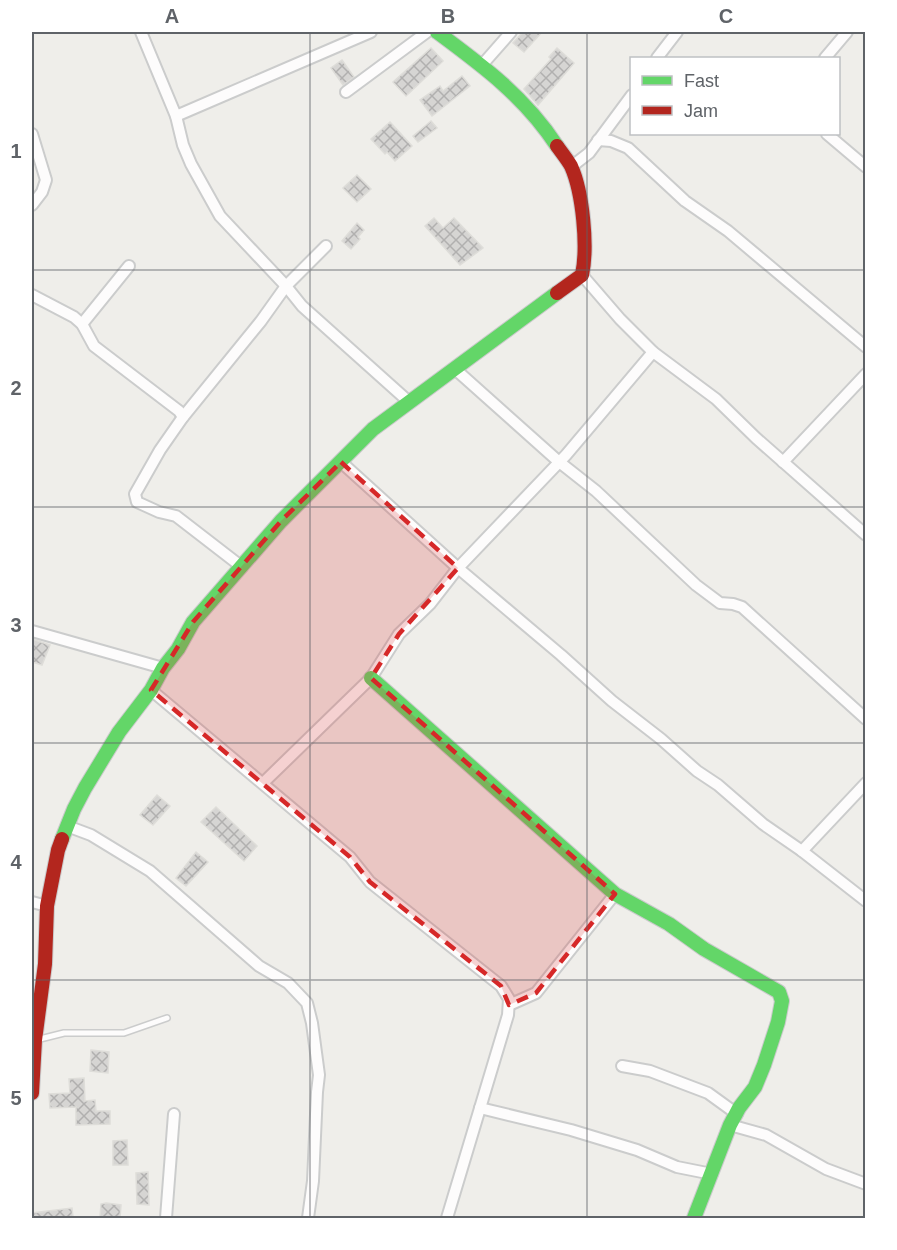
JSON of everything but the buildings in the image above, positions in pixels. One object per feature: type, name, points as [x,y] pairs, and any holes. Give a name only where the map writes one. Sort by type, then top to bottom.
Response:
[{"type":"street","points":[[141,32],[176,116],[183,145],[210,201],[230,227],[302,306],[408,401]]},
{"type":"street","points":[[176,116],[371,32]]},
{"type":"street","points":[[346,92],[427,32]]},
{"type":"street","points":[[32,1093],[35,1040],[45,964],[47,906],[52,872],[67,826],[85,788],[119,732],[151,690],[193,622],[281,521],[373,429],[582,275],[585,261],[582,208],[571,167],[550,135],[518,96],[482,65],[437,32]]},
{"type":"street","points":[[482,65],[511,32]]},
{"type":"street","points":[[658,57],[677,32]]},
{"type":"street","points":[[826,57],[847,32]]},
{"type":"street","points":[[571,167],[589,153],[630,98]]},
{"type":"street","points":[[32,134],[46,180],[42,192],[32,205]]},
{"type":"street","points":[[828,135],[866,167]]},
{"type":"street","points":[[598,140],[611,141],[628,148],[685,201],[728,231],[866,347]]},
{"type":"street","points":[[243,567],[176,516],[159,512],[137,502],[135,494],[160,450],[183,417],[261,321],[286,286],[326,246]]},
{"type":"street","points":[[82,324],[129,267]]},
{"type":"street","points":[[582,275],[620,319],[653,352],[716,399],[756,438],[866,535]]},
{"type":"street","points":[[32,295],[74,317],[82,324],[94,346],[179,411],[183,417]]},
{"type":"street","points":[[263,783],[370,678],[399,634],[430,604],[458,568],[573,447],[653,352]]},
{"type":"street","points":[[455,369],[558,461],[596,491],[696,585],[720,603],[742,607],[866,719]]},
{"type":"street","points":[[783,462],[866,374]]},
{"type":"street","points":[[341,462],[458,568],[561,654],[612,701],[661,739],[697,771],[718,784],[763,824],[866,901]]},
{"type":"street","points":[[32,631],[163,668]]},
{"type":"street","points":[[370,678],[615,894],[669,924],[704,949],[779,992],[782,1001],[778,1022],[765,1065],[755,1087],[734,1120],[694,1218]]},
{"type":"street","points":[[151,690],[350,856],[370,882],[501,986],[509,999],[447,1218]]},
{"type":"street","points":[[802,851],[866,783]]},
{"type":"street","points":[[67,826],[91,835],[150,871],[259,966],[288,983],[307,1003],[319,1075],[308,1218]]},
{"type":"street","points":[[509,1005],[536,993],[615,894]]},
{"type":"street","points":[[32,902],[47,906]]},
{"type":"street","points":[[622,1066],[650,1071],[708,1093],[734,1120],[766,1135],[826,1169],[866,1184]]},
{"type":"street","points":[[480,1108],[571,1130],[637,1150],[677,1167],[712,1174]]},
{"type":"street","points":[[166,1218],[174,1114]]},
{"type":"lane","points":[[35,1040],[64,1033],[124,1033],[167,1018]]},
{"type":"highlighted area","points":[[341,462],[458,568],[399,634],[371,678],[615,894],[536,993],[509,1005],[501,986],[370,882],[350,857],[151,690],[193,622],[281,521]]},
{"type":"traffic: fast","points":[[437,32],[487,70],[517,97],[545,128],[557,146]]},
{"type":"traffic: fast","points":[[62,839],[85,788],[119,732],[178,649],[193,622],[281,521],[373,429],[557,293]]},
{"type":"traffic: fast","points":[[371,678],[615,894],[669,924],[704,949],[779,992],[782,1001],[778,1022],[764,1065],[755,1087],[739,1108],[730,1125],[694,1218]]},
{"type":"traffic: jam","points":[[557,146],[571,166],[579,190],[584,235],[584,263],[582,275],[557,293]]},
{"type":"traffic: jam","points":[[32,1093],[35,1040],[45,964],[47,906],[62,839]]}]
